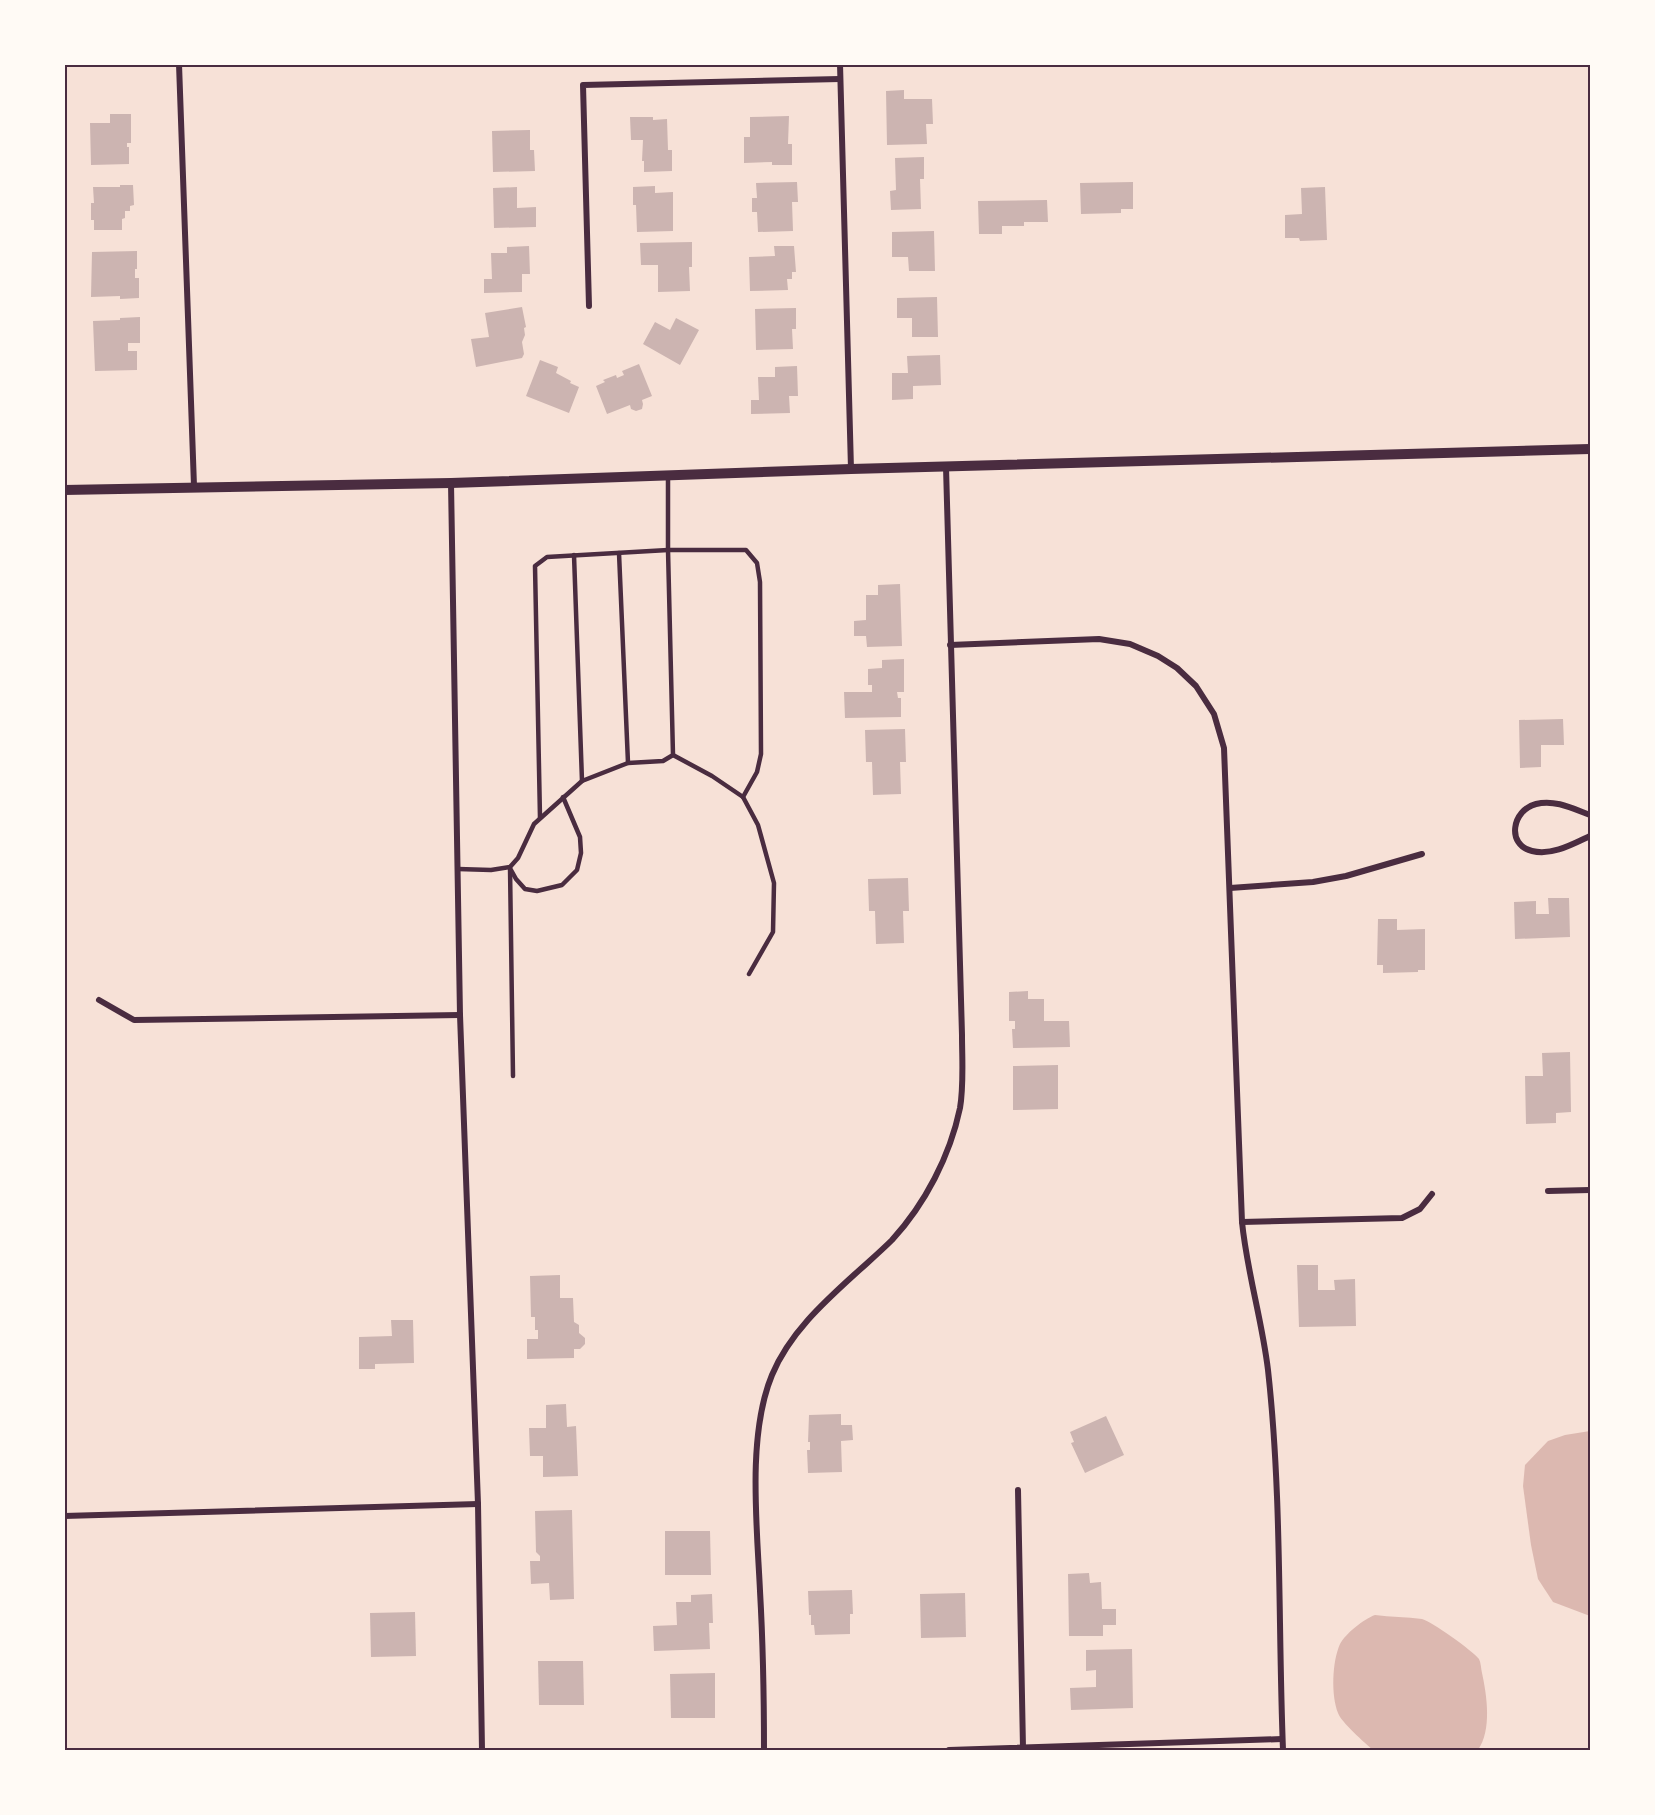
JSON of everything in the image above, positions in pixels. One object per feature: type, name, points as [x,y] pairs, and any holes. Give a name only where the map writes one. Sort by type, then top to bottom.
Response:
[{"type":"street","points":[[179,64],[194,486]]},
{"type":"street","points":[[840,64],[851,469]]},
{"type":"street","points":[[589,306],[583,85],[840,79]]},
{"type":"street","points":[[64,490],[451,483],[851,469],[1590,449]]},
{"type":"street","points":[[765,1750],[756,1460],[766,1391],[780,1358],[801,1328],[893,1239],[911,1216],[944,1161],[960,1107],[962,1035],[946,467]]},
{"type":"street","points":[[451,483],[460,1015],[478,1504],[482,1750]]},
{"type":"street","points":[[950,645],[1099,639],[1130,644],[1158,656],[1177,668],[1196,686],[1215,714],[1224,748],[1242,1222],[1245,1256],[1263,1338],[1272,1412],[1280,1607],[1282,1750]]},
{"type":"street","points":[[1590,815],[1561,804],[1536,804],[1525,809],[1515,824],[1519,842],[1524,848],[1533,852],[1556,850],[1590,836]]},
{"type":"street","points":[[1230,888],[1313,882],[1346,876],[1422,854]]},
{"type":"street","points":[[99,1000],[134,1020],[460,1015]]},
{"type":"street","points":[[1548,1191],[1590,1190]]},
{"type":"street","points":[[1242,1222],[1402,1218],[1420,1209],[1432,1194]]},
{"type":"street","points":[[1018,1490],[1023,1748]]},
{"type":"street","points":[[64,1516],[478,1504]]},
{"type":"street","points":[[949,1750],[1282,1739]]},
{"type":"lane","points":[[668,475],[674,755]]},
{"type":"lane","points":[[540,818],[535,566],[547,557],[668,550],[746,550],[757,563],[760,582],[760,754],[757,772],[743,797]]},
{"type":"lane","points":[[619,553],[628,763]]},
{"type":"lane","points":[[574,555],[582,781]]},
{"type":"lane","points":[[458,869],[491,870],[510,867],[518,858],[534,824],[582,781],[628,763],[663,761],[674,755]]},
{"type":"lane","points":[[674,755],[712,776],[743,797],[758,825],[774,883],[773,932],[749,974]]},
{"type":"lane","points":[[510,867],[516,879],[525,889],[537,891],[562,885],[577,870],[581,853],[580,837],[563,797]]},
{"type":"lane","points":[[510,867],[513,1076]]},
{"type":"shaded area","points":[[1590,1431],[1590,1616],[1553,1602],[1538,1579],[1523,1486],[1525,1465],[1548,1441],[1565,1435]]},
{"type":"shaded area","points":[[1375,1615],[1427,1621],[1461,1643],[1479,1659],[1485,1692],[1487,1723],[1478,1750],[1373,1750],[1344,1722],[1338,1713],[1333,1688],[1337,1651],[1351,1631]]},
{"type":"building","points":[[904,90],[904,99],[932,99],[933,124],[926,124],[927,144],[887,145],[886,91]]},
{"type":"building","points":[[110,114],[131,114],[131,143],[127,143],[129,164],[91,165],[90,123],[110,123]]},
{"type":"building","points":[[789,116],[788,144],[792,144],[792,165],[772,165],[772,162],[744,163],[744,137],[750,137],[750,117]]},
{"type":"building","points":[[630,117],[667,119],[668,150],[672,150],[672,171],[644,172],[643,140],[631,140]]},
{"type":"building","points":[[530,130],[530,150],[534,150],[535,171],[493,172],[492,131]]},
{"type":"building","points":[[924,157],[924,179],[920,179],[921,209],[891,210],[890,191],[896,190],[895,158]]},
{"type":"building","points":[[797,182],[798,202],[792,202],[793,231],[758,232],[757,212],[752,212],[752,198],[757,198],[756,183]]},
{"type":"building","points":[[1133,182],[1133,209],[1121,209],[1121,213],[1081,214],[1080,183]]},
{"type":"building","points":[[120,185],[133,185],[134,205],[130,206],[130,211],[125,211],[122,230],[94,230],[94,220],[91,220],[91,203],[94,203],[93,187],[120,187]]},
{"type":"building","points":[[655,186],[655,193],[673,192],[673,231],[637,232],[633,187]]},
{"type":"building","points":[[517,187],[517,208],[536,207],[536,227],[494,228],[493,188]]},
{"type":"building","points":[[1325,187],[1327,240],[1300,241],[1299,238],[1285,238],[1285,215],[1302,214],[1301,188]]},
{"type":"building","points":[[1047,200],[1048,222],[1024,222],[1024,226],[1002,226],[1002,234],[979,234],[978,201]]},
{"type":"building","points":[[934,231],[935,271],[909,271],[908,257],[892,257],[892,232]]},
{"type":"building","points":[[692,242],[692,267],[689,267],[690,291],[658,292],[658,265],[641,265],[640,243]]},
{"type":"building","points":[[529,246],[530,274],[522,274],[522,292],[484,293],[484,279],[492,279],[491,253],[507,253],[507,247]]},
{"type":"building","points":[[774,246],[794,246],[796,272],[792,272],[792,279],[787,279],[788,290],[750,291],[749,257],[775,256]]},
{"type":"building","points":[[137,251],[135,278],[139,278],[139,298],[91,297],[92,252]]},
{"type":"building","points":[[937,297],[938,337],[912,337],[912,318],[897,318],[897,298]]},
{"type":"building","points":[[522,307],[526,327],[522,342],[524,354],[522,358],[476,367],[471,339],[489,337],[485,313]]},
{"type":"building","points":[[796,308],[796,329],[792,329],[793,349],[756,350],[755,309]]},
{"type":"building","points":[[140,317],[140,343],[128,343],[128,351],[137,351],[137,370],[95,371],[93,321]]},
{"type":"building","points":[[676,318],[699,330],[680,365],[643,344],[655,322],[670,330]]},
{"type":"building","points":[[940,355],[941,385],[913,386],[913,399],[892,400],[892,373],[908,373],[907,356]]},
{"type":"building","points":[[540,360],[558,367],[556,373],[579,387],[569,413],[526,396]]},
{"type":"building","points":[[639,364],[652,396],[642,400],[642,409],[636,411],[631,409],[630,405],[607,414],[596,386],[605,382],[603,380],[616,375],[617,378],[624,375],[622,371]]},
{"type":"building","points":[[797,366],[798,396],[789,396],[790,413],[751,414],[751,400],[759,400],[758,377],[775,377],[775,367]]},
{"type":"building","points":[[900,584],[902,646],[867,647],[866,636],[854,636],[854,621],[866,620],[866,595],[878,595],[878,585]]},
{"type":"building","points":[[904,659],[904,692],[897,692],[898,698],[901,698],[901,717],[845,718],[844,692],[872,692],[872,685],[868,685],[868,669],[882,668],[882,660]]},
{"type":"building","points":[[1563,719],[1564,745],[1541,745],[1541,767],[1520,768],[1519,720]]},
{"type":"building","points":[[905,729],[906,762],[900,762],[901,794],[873,795],[872,762],[866,762],[865,730]]},
{"type":"building","points":[[908,878],[909,911],[903,911],[904,943],[876,944],[875,911],[869,911],[868,879]]},
{"type":"building","points":[[1548,898],[1569,898],[1570,937],[1515,939],[1514,902],[1536,901],[1536,914],[1549,914]]},
{"type":"building","points":[[1378,919],[1397,919],[1397,930],[1425,929],[1425,970],[1383,973],[1383,965],[1377,965]]},
{"type":"building","points":[[1028,991],[1028,999],[1044,999],[1044,1021],[1069,1021],[1070,1047],[1013,1048],[1012,1029],[1015,1029],[1015,1021],[1009,1021],[1009,992]]},
{"type":"building","points":[[1570,1052],[1571,1112],[1556,1113],[1556,1123],[1526,1124],[1525,1076],[1543,1076],[1542,1053]]},
{"type":"building","points":[[1058,1065],[1058,1109],[1013,1110],[1013,1066]]},
{"type":"building","points":[[1297,1265],[1318,1265],[1318,1290],[1335,1290],[1334,1280],[1355,1279],[1356,1326],[1299,1327]]},
{"type":"building","points":[[560,1275],[560,1298],[573,1298],[574,1322],[579,1325],[579,1333],[585,1338],[585,1344],[580,1349],[574,1349],[574,1358],[527,1359],[527,1339],[538,1339],[535,1317],[531,1317],[530,1276]]},
{"type":"building","points":[[391,1320],[413,1320],[414,1363],[375,1364],[375,1369],[359,1369],[359,1337],[392,1336]]},
{"type":"building","points":[[566,1404],[567,1427],[576,1426],[578,1476],[543,1477],[543,1456],[530,1456],[529,1428],[546,1428],[546,1405]]},
{"type":"building","points":[[841,1414],[841,1425],[852,1425],[853,1440],[841,1441],[842,1472],[808,1473],[809,1415]]},
{"type":"building","points":[[1106,1416],[1124,1455],[1085,1473],[1071,1443],[1074,1442],[1070,1432]]},
{"type":"building","points":[[572,1510],[574,1599],[550,1600],[549,1583],[531,1584],[530,1561],[540,1561],[540,1556],[536,1552],[535,1511]]},
{"type":"building","points":[[665,1531],[710,1531],[711,1575],[665,1575]]},
{"type":"building","points":[[1089,1573],[1090,1583],[1101,1582],[1102,1609],[1116,1609],[1116,1625],[1103,1625],[1103,1636],[1069,1636],[1068,1574]]},
{"type":"building","points":[[852,1590],[853,1614],[850,1614],[850,1634],[815,1635],[814,1625],[811,1625],[811,1615],[809,1615],[808,1591]]},
{"type":"building","points":[[965,1593],[966,1637],[921,1638],[920,1594]]},
{"type":"building","points":[[712,1594],[713,1623],[709,1623],[710,1649],[654,1651],[653,1626],[677,1625],[676,1602],[691,1602],[691,1595]]},
{"type":"building","points":[[415,1612],[416,1656],[371,1657],[370,1613]]},
{"type":"building","points":[[1132,1649],[1133,1708],[1071,1710],[1070,1688],[1096,1687],[1096,1670],[1086,1671],[1086,1650]]},
{"type":"building","points":[[538,1661],[583,1661],[584,1705],[539,1705]]},
{"type":"building","points":[[715,1673],[715,1718],[671,1718],[670,1674]]}]
